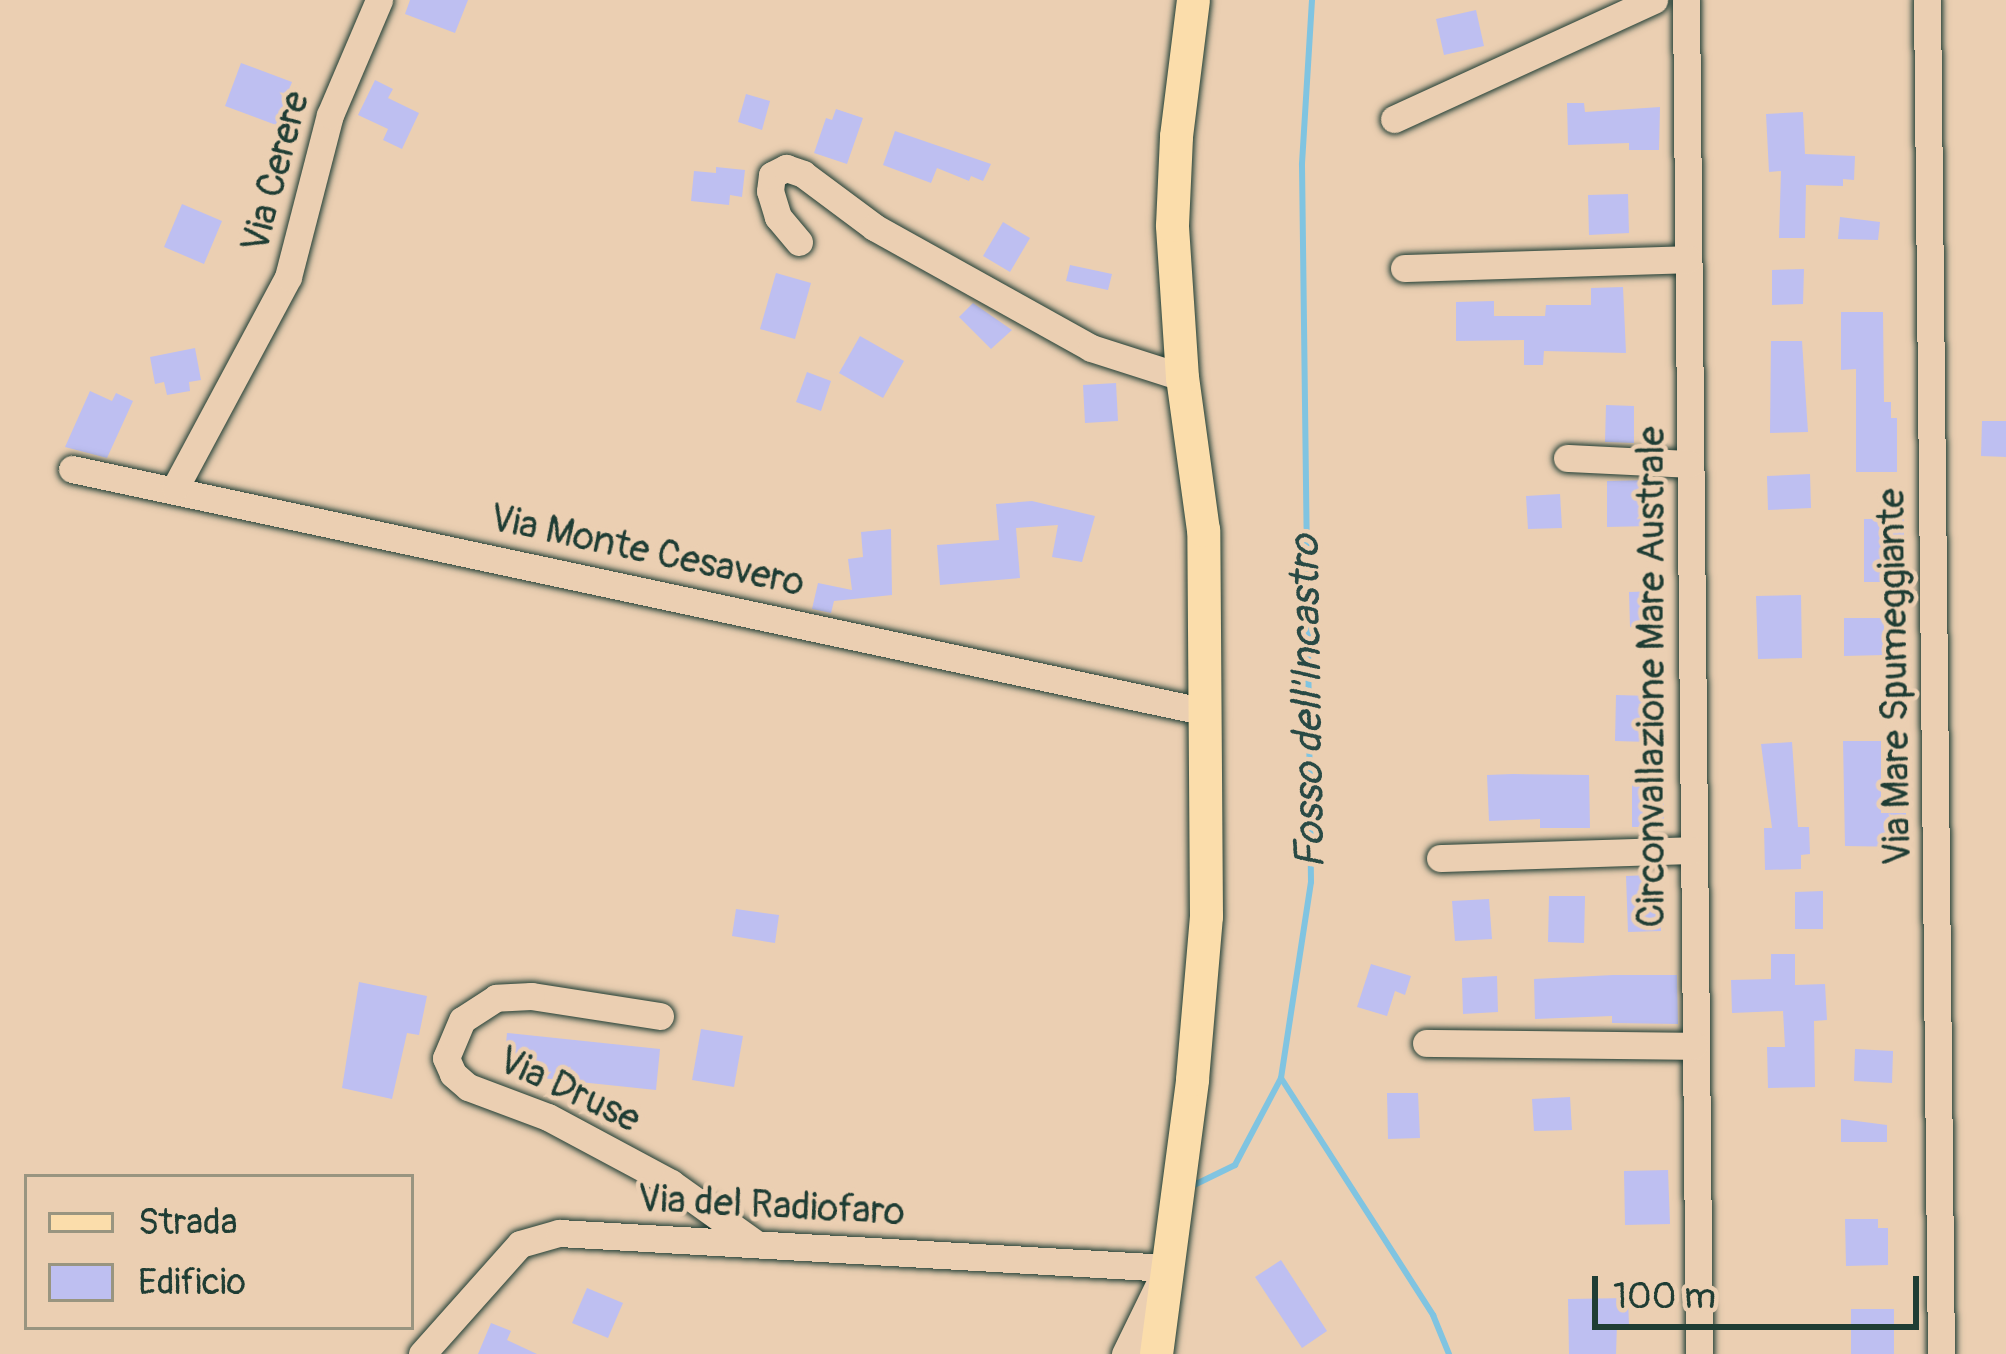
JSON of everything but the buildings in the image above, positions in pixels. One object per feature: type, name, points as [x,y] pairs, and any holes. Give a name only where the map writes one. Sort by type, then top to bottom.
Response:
[{"type":"main road","points":[[1156,1354],[1206,916],[1203,530],[1182,377],[1172,191],[1193,0]]},
{"type":"street","name":"Via Cerere","points":[[175,488],[289,277],[330,116],[379,0]]},
{"type":"street","points":[[1394,119],[1654,0]]},
{"type":"street","name":"Circonvallazione Mare Australe","points":[[1686,0],[1699,1354]]},
{"type":"street","name":"Via Mare Spumeggiante","points":[[1927,0],[1941,1354]]},
{"type":"street","points":[[799,242],[778,217],[770,191],[772,175],[786,168],[803,174],[874,227],[1091,348],[1182,377]]},
{"type":"street","points":[[1405,268],[1688,259]]},
{"type":"street","points":[[1567,458],[1690,464]]},
{"type":"street","name":"Via Monte Cesavero","points":[[72,469],[1206,712]]},
{"type":"street","points":[[1441,858],[1693,850]]},
{"type":"street","name":"Via Druse","points":[[660,1016],[531,996],[503,997],[486,1001],[462,1020],[446,1058],[453,1074],[468,1087],[580,1134],[692,1196],[755,1243]]},
{"type":"street","points":[[1426,1042],[1694,1046]]},
{"type":"street","name":"Via del Radiofaro","points":[[422,1354],[516,1249],[536,1236],[559,1233],[1167,1268]]},
{"type":"street","points":[[1125,1354],[1167,1268]]},
{"type":"waterway","name":"Fosso dell'Incastro","points":[[1312,0],[1302,165],[1311,882],[1281,1078],[1433,1315],[1449,1354]]},
{"type":"waterway","points":[[1192,1186],[1235,1165],[1281,1078]]}]
